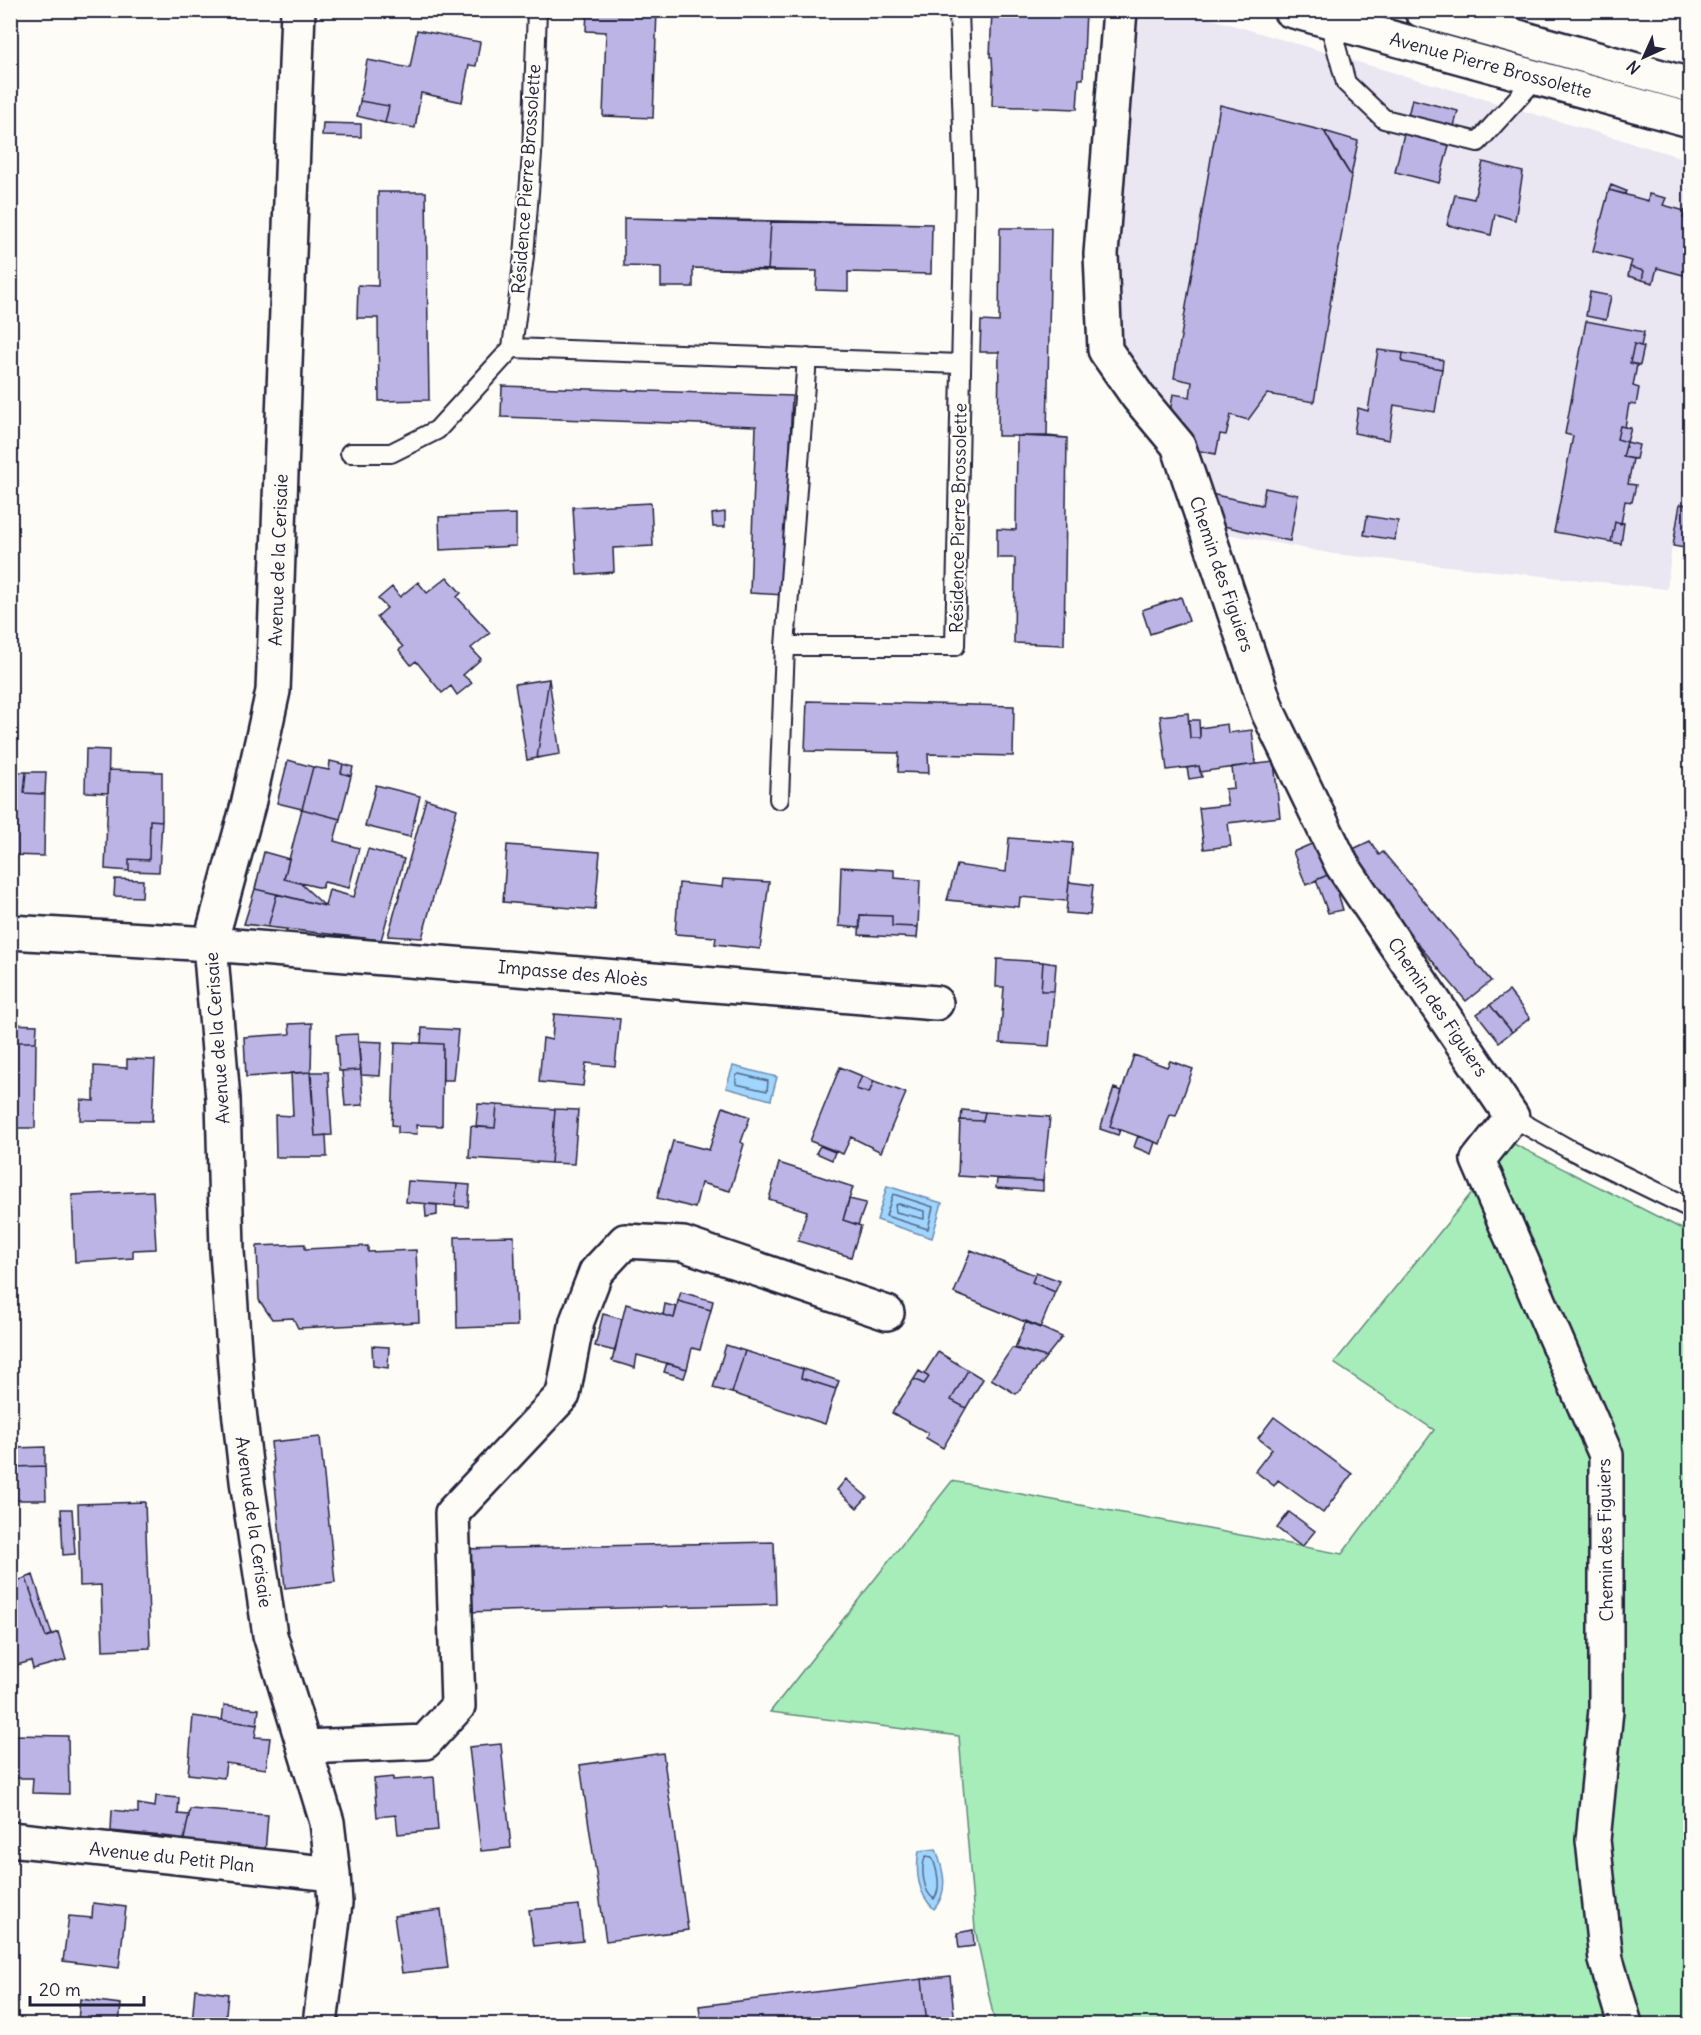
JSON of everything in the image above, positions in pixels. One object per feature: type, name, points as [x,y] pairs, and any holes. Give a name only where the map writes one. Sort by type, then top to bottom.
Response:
[{"type":"street","name":"Avenue de la Cerisaie","points":[[298,10],[273,691],[248,805],[210,944],[223,1099],[228,1262],[247,1481],[270,1635],[327,1822],[333,1874],[335,1903],[320,2025]]},
{"type":"street","name":"Chemin des Figuiers","points":[[1120,10],[1101,254],[1106,350],[1138,397],[1178,445],[1268,712],[1342,865],[1512,1117],[1478,1160],[1606,1455],[1606,1710],[1593,1840],[1606,1960],[1625,2025]]},
{"type":"street","name":"Avenue Pierre Brossolette","points":[[1290,10],[1690,120]]},
{"type":"street","name":"Avenue Pierre Brossolette","points":[[1421,10],[1690,86]]},
{"type":"street","name":"Impasse des Aloès","points":[[10,932],[210,944],[936,1003]]},
{"type":"street","points":[[305,1747],[425,1742],[458,1706],[452,1513],[563,1395],[577,1321],[596,1272],[625,1241],[683,1244],[887,1313]]},
{"type":"street","name":"Avenue du Petit Plan","points":[[10,1839],[333,1874]]},
{"type":"lane","name":"Résidence Pierre Brossolette","points":[[512,348],[524,256],[532,154],[537,10]]},
{"type":"lane","name":"Résidence Pierre Brossolette","points":[[785,646],[955,646],[965,189],[958,10]]},
{"type":"lane","points":[[1329,21],[1346,83],[1384,119],[1478,142],[1537,77]]},
{"type":"lane","points":[[350,453],[391,453],[437,430],[512,348],[961,364]]},
{"type":"lane","points":[[779,799],[785,646],[807,358]]},
{"type":"lane","points":[[1512,1117],[1569,1149],[1690,1208]]},
{"type":"shaded area","points":[[1128,11],[1185,11],[1690,160],[1690,547],[1672,544],[1667,589],[1334,554],[1212,531],[1112,349]]},
{"type":"green space","points":[[1512,1143],[1690,1233],[1690,2024],[995,2024],[975,1929],[959,1736],[770,1712],[952,1481],[1342,1554],[1434,1430],[1334,1363]]},
{"type":"water","points":[[733,1066],[777,1077],[771,1100],[726,1088]]},
{"type":"water","points":[[887,1186],[942,1203],[932,1238],[877,1220]]},
{"type":"water","points":[[936,1849],[943,1872],[944,1887],[934,1909],[921,1890],[917,1867],[919,1851]]},
{"type":"building","points":[[587,10],[657,10],[653,118],[603,116],[606,32],[586,31]]},
{"type":"building","points":[[992,10],[1086,10],[1083,79],[1079,79],[1077,109],[992,106],[993,74],[992,57],[990,57]]},
{"type":"building","points":[[417,30],[480,42],[476,66],[469,65],[462,102],[421,93],[415,128],[385,123],[389,106],[360,101],[367,60],[410,68]]},
{"type":"building","points":[[1412,99],[1458,111],[1439,183],[1395,172]]},
{"type":"building","points":[[360,101],[389,106],[385,123],[357,116]]},
{"type":"building","points":[[1220,105],[1324,131],[1351,176],[1314,402],[1267,394],[1248,420],[1231,415],[1226,435],[1220,434],[1216,454],[1190,449],[1169,420],[1173,394],[1190,397],[1192,382],[1174,378]]},
{"type":"building","points":[[323,123],[361,124],[361,137],[322,136]]},
{"type":"building","points":[[1324,131],[1358,141],[1351,176],[1337,154]]},
{"type":"building","points":[[1483,162],[1523,172],[1515,220],[1495,214],[1491,235],[1447,225],[1455,195],[1474,199]]},
{"type":"building","points":[[1611,185],[1626,191],[1625,194],[1609,190]]},
{"type":"building","points":[[1609,190],[1648,201],[1649,194],[1666,198],[1663,205],[1685,211],[1683,218],[1690,220],[1690,265],[1687,276],[1657,268],[1653,283],[1642,280],[1644,271],[1630,267],[1632,261],[1593,251]]},
{"type":"building","points":[[378,192],[426,192],[429,400],[379,401],[378,318],[357,318],[358,285],[378,286]]},
{"type":"building","points":[[1687,206],[1690,207],[1690,220],[1683,218]]},
{"type":"building","points":[[624,218],[932,224],[931,274],[848,272],[848,291],[816,290],[817,271],[693,268],[693,287],[661,287],[661,267],[624,266]]},
{"type":"building","points":[[624,218],[771,222],[768,271],[693,268],[693,287],[661,287],[661,267],[624,266]]},
{"type":"building","points":[[771,222],[932,224],[931,274],[848,272],[848,291],[816,290],[817,271],[768,271]]},
{"type":"building","points":[[1000,228],[1051,228],[1047,436],[1067,438],[1064,645],[1014,643],[1015,558],[997,558],[997,529],[1016,530],[1017,436],[998,436],[999,352],[980,352],[981,321],[999,322]]},
{"type":"building","points":[[1000,228],[1051,228],[1047,436],[998,436],[999,352],[980,352],[981,321],[999,322]]},
{"type":"building","points":[[1630,267],[1644,271],[1642,280],[1628,276]]},
{"type":"building","points":[[1590,292],[1611,296],[1606,320],[1586,316]]},
{"type":"building","points":[[1586,321],[1644,332],[1641,346],[1634,344],[1630,363],[1637,365],[1633,386],[1639,388],[1636,405],[1629,404],[1625,427],[1620,426],[1617,439],[1627,442],[1623,457],[1633,459],[1628,484],[1636,485],[1632,502],[1625,501],[1621,524],[1615,522],[1611,542],[1554,532],[1573,436],[1565,434]]},
{"type":"building","points":[[1634,344],[1644,347],[1640,365],[1630,363]]},
{"type":"building","points":[[1378,350],[1403,353],[1402,362],[1442,369],[1435,412],[1394,405],[1389,440],[1354,433],[1358,408],[1368,411]]},
{"type":"building","points":[[1403,353],[1443,360],[1442,369],[1402,362]]},
{"type":"building","points":[[502,386],[792,396],[784,595],[750,593],[756,426],[501,417]]},
{"type":"building","points":[[1620,426],[1631,428],[1627,442],[1617,439]]},
{"type":"building","points":[[1017,436],[1067,438],[1064,645],[1014,643],[1015,558],[997,558],[997,529],[1016,530]]},
{"type":"building","points":[[1627,442],[1639,445],[1636,459],[1623,457]]},
{"type":"building","points":[[1265,488],[1298,495],[1290,541],[1215,524],[1206,493],[1262,505]]},
{"type":"building","points":[[651,503],[653,546],[613,548],[614,572],[577,575],[573,507]]},
{"type":"building","points":[[1680,504],[1690,505],[1690,549],[1673,546]]},
{"type":"building","points":[[725,512],[725,527],[713,527],[712,514]]},
{"type":"building","points":[[516,514],[516,546],[440,550],[439,517]]},
{"type":"building","points":[[1367,516],[1398,521],[1395,540],[1364,535]]},
{"type":"building","points":[[1615,522],[1624,523],[1621,544],[1611,542]]},
{"type":"building","points":[[447,577],[461,593],[457,597],[490,633],[471,648],[481,659],[463,675],[472,683],[457,695],[451,686],[442,693],[416,661],[411,665],[399,650],[403,647],[377,617],[387,608],[378,599],[392,587],[400,597],[418,582],[427,593]]},
{"type":"building","points":[[1181,597],[1189,621],[1150,634],[1142,610]]},
{"type":"building","points":[[1687,637],[1690,637],[1690,694],[1688,694]]},
{"type":"building","points":[[549,679],[560,754],[537,758]]},
{"type":"building","points":[[549,679],[537,758],[527,760],[515,684]]},
{"type":"building","points":[[807,701],[1014,706],[1013,756],[928,754],[929,773],[898,772],[899,753],[805,751]]},
{"type":"building","points":[[1188,713],[1190,738],[1200,738],[1200,728],[1227,724],[1228,733],[1252,730],[1256,764],[1200,772],[1199,766],[1167,770],[1160,716]]},
{"type":"building","points":[[1189,720],[1199,720],[1200,738],[1190,738]]},
{"type":"building","points":[[86,749],[109,750],[108,793],[85,792]]},
{"type":"building","points":[[288,760],[313,767],[302,809],[277,803]]},
{"type":"building","points":[[330,761],[343,764],[341,773],[351,776],[340,819],[302,809],[313,767],[329,770]]},
{"type":"building","points":[[1274,762],[1280,817],[1228,823],[1231,846],[1204,849],[1199,808],[1228,805],[1225,789],[1234,788],[1232,767]]},
{"type":"building","points":[[343,764],[353,767],[351,776],[341,773]]},
{"type":"building","points":[[1199,766],[1202,777],[1189,779],[1187,768]]},
{"type":"building","points":[[109,770],[162,772],[162,821],[150,820],[149,860],[129,859],[129,871],[105,869]]},
{"type":"building","points":[[10,772],[26,772],[24,793],[45,794],[44,856],[10,855]]},
{"type":"building","points":[[26,772],[46,772],[45,794],[24,793]]},
{"type":"building","points":[[376,785],[420,796],[410,837],[365,826]]},
{"type":"building","points":[[426,799],[457,809],[422,938],[388,936]]},
{"type":"building","points":[[302,809],[340,819],[334,841],[359,848],[349,888],[324,882],[322,888],[284,879]]},
{"type":"building","points":[[150,820],[162,821],[159,872],[129,871],[129,859],[149,860]]},
{"type":"building","points":[[1009,838],[1073,843],[1067,901],[1020,897],[1019,907],[947,900],[957,865],[1006,872]]},
{"type":"building","points":[[1370,841],[1379,855],[1383,852],[1491,981],[1466,1001],[1358,873],[1351,850]]},
{"type":"building","points":[[1316,842],[1334,872],[1306,885],[1293,852]]},
{"type":"building","points":[[507,845],[600,852],[595,910],[503,902]]},
{"type":"building","points":[[368,849],[404,859],[381,940],[268,927],[277,894],[325,906],[329,890],[354,897]]},
{"type":"building","points":[[264,852],[289,859],[284,879],[300,883],[325,906],[255,889]]},
{"type":"building","points":[[841,867],[894,870],[894,878],[920,880],[918,927],[892,926],[892,916],[860,915],[860,928],[839,926]]},
{"type":"building","points":[[1332,873],[1343,910],[1328,913],[1316,880]]},
{"type":"building","points":[[115,879],[143,880],[142,897],[114,896]]},
{"type":"building","points":[[723,879],[769,882],[760,949],[715,944],[716,937],[675,934],[679,883],[722,887]]},
{"type":"building","points":[[1069,882],[1093,885],[1090,915],[1066,913]]},
{"type":"building","points":[[255,889],[277,894],[268,927],[244,924]]},
{"type":"building","points":[[860,915],[892,916],[892,926],[918,927],[917,938],[859,935]]},
{"type":"building","points":[[997,959],[1043,962],[1041,991],[1054,991],[1049,1046],[1000,1043],[1004,987],[996,987]]},
{"type":"building","points":[[1043,962],[1056,964],[1054,991],[1041,991]]},
{"type":"building","points":[[1509,991],[1530,1018],[1512,1032],[1490,1005]]},
{"type":"building","points":[[1490,1005],[1512,1032],[1499,1042],[1477,1014]]},
{"type":"building","points":[[554,1014],[620,1019],[615,1066],[586,1063],[583,1086],[539,1082],[543,1038],[552,1040]]},
{"type":"building","points":[[312,1023],[311,1072],[246,1077],[244,1037],[290,1034],[289,1024]]},
{"type":"building","points":[[10,1024],[37,1025],[36,1042],[10,1042]]},
{"type":"building","points":[[422,1028],[458,1030],[453,1080],[443,1080],[443,1044],[421,1043]]},
{"type":"building","points":[[358,1034],[361,1070],[339,1071],[336,1035]]},
{"type":"building","points":[[358,1041],[382,1042],[380,1076],[361,1075]]},
{"type":"building","points":[[10,1042],[36,1042],[35,1128],[10,1128]]},
{"type":"building","points":[[395,1042],[443,1044],[442,1126],[416,1125],[417,1134],[398,1133],[398,1126],[392,1125]]},
{"type":"building","points":[[1134,1055],[1167,1067],[1170,1061],[1193,1069],[1176,1116],[1170,1115],[1160,1144],[1110,1126]]},
{"type":"building","points":[[127,1059],[155,1060],[152,1121],[80,1120],[81,1100],[94,1101],[94,1066],[127,1068]]},
{"type":"building","points":[[840,1067],[862,1076],[856,1089],[869,1093],[874,1081],[906,1093],[881,1152],[851,1137],[843,1154],[810,1141]]},
{"type":"building","points":[[361,1070],[363,1105],[345,1106],[342,1071]]},
{"type":"building","points":[[310,1072],[315,1136],[326,1135],[327,1157],[276,1157],[275,1115],[293,1116],[291,1073]]},
{"type":"building","points":[[311,1072],[328,1072],[332,1135],[315,1136]]},
{"type":"building","points":[[862,1076],[874,1081],[869,1093],[856,1089]]},
{"type":"building","points":[[1114,1088],[1122,1091],[1110,1126],[1120,1130],[1118,1135],[1100,1129]]},
{"type":"building","points":[[478,1104],[497,1105],[495,1128],[476,1127]]},
{"type":"building","points":[[497,1105],[555,1109],[551,1163],[469,1158],[471,1126],[495,1128]]},
{"type":"building","points":[[723,1107],[750,1117],[741,1142],[744,1144],[730,1191],[701,1183],[695,1208],[657,1198],[673,1141],[709,1150]]},
{"type":"building","points":[[555,1109],[578,1110],[574,1164],[551,1163]]},
{"type":"building","points":[[962,1110],[985,1112],[983,1121],[961,1120]]},
{"type":"building","points":[[985,1112],[1050,1117],[1043,1181],[958,1176],[960,1120],[983,1121]]},
{"type":"building","points":[[1138,1136],[1155,1142],[1151,1154],[1134,1147]]},
{"type":"building","points":[[820,1146],[835,1152],[832,1160],[816,1153]]},
{"type":"building","points":[[779,1163],[853,1187],[843,1220],[861,1226],[851,1257],[798,1241],[807,1211],[769,1199]]},
{"type":"building","points":[[997,1179],[1043,1181],[1043,1191],[996,1188]]},
{"type":"building","points":[[408,1181],[457,1184],[455,1206],[406,1202]]},
{"type":"building","points":[[457,1184],[470,1185],[468,1207],[455,1206]]},
{"type":"building","points":[[153,1191],[156,1249],[133,1250],[133,1258],[75,1262],[72,1195]]},
{"type":"building","points":[[849,1199],[866,1203],[858,1225],[843,1220]]},
{"type":"building","points":[[425,1204],[437,1205],[437,1215],[426,1217]]},
{"type":"building","points":[[514,1236],[517,1326],[457,1328],[455,1237]]},
{"type":"building","points":[[305,1244],[305,1249],[368,1246],[368,1252],[416,1250],[419,1322],[298,1328],[293,1318],[272,1319],[259,1300],[257,1246]]},
{"type":"building","points":[[971,1250],[1035,1275],[1032,1282],[1055,1292],[1040,1328],[954,1293]]},
{"type":"building","points":[[1036,1272],[1060,1281],[1055,1292],[1032,1282]]},
{"type":"building","points":[[681,1292],[713,1301],[711,1310],[678,1301]]},
{"type":"building","points":[[678,1301],[711,1310],[700,1350],[692,1348],[687,1369],[637,1355],[635,1368],[612,1361],[626,1304],[674,1318]]},
{"type":"building","points":[[665,1304],[677,1307],[674,1318],[663,1315]]},
{"type":"building","points":[[603,1314],[622,1319],[615,1351],[595,1346]]},
{"type":"building","points":[[1026,1321],[1062,1337],[1046,1357],[1015,1348]]},
{"type":"building","points":[[726,1345],[745,1351],[732,1393],[713,1388]]},
{"type":"building","points":[[372,1346],[389,1347],[388,1368],[373,1366]]},
{"type":"building","points":[[1012,1348],[1046,1357],[1016,1394],[991,1379]]},
{"type":"building","points":[[745,1351],[803,1369],[801,1378],[836,1389],[825,1424],[732,1393]]},
{"type":"building","points":[[938,1352],[968,1370],[951,1400],[966,1408],[943,1448],[926,1438],[928,1433],[892,1413],[914,1379],[924,1384],[929,1377],[924,1374]]},
{"type":"building","points":[[667,1363],[687,1369],[684,1378],[664,1372]]},
{"type":"building","points":[[803,1369],[839,1381],[836,1389],[801,1378]]},
{"type":"building","points":[[968,1370],[983,1379],[966,1408],[951,1400]]},
{"type":"building","points":[[919,1371],[929,1377],[924,1384],[914,1379]]},
{"type":"building","points":[[1274,1417],[1352,1474],[1323,1513],[1278,1480],[1274,1486],[1255,1471],[1272,1449],[1258,1438]]},
{"type":"building","points":[[320,1437],[335,1582],[285,1588],[271,1442]]},
{"type":"building","points":[[45,1447],[45,1466],[14,1467],[14,1448]]},
{"type":"building","points":[[10,1448],[14,1448],[14,1467],[45,1466],[46,1500],[10,1500]]},
{"type":"building","points":[[846,1479],[867,1497],[857,1508],[837,1490]]},
{"type":"building","points":[[145,1502],[150,1648],[103,1650],[101,1585],[80,1586],[78,1504]]},
{"type":"building","points":[[61,1509],[72,1509],[75,1554],[63,1555]]},
{"type":"building","points":[[1289,1512],[1315,1531],[1302,1547],[1277,1528]]},
{"type":"building","points":[[774,1542],[776,1604],[464,1612],[463,1549]]},
{"type":"building","points":[[33,1575],[52,1635],[46,1637],[26,1578]]},
{"type":"building","points":[[26,1578],[46,1637],[58,1632],[66,1660],[33,1669],[31,1661],[10,1667],[10,1583]]},
{"type":"building","points":[[224,1705],[259,1709],[257,1725],[222,1720]]},
{"type":"building","points":[[193,1716],[257,1725],[255,1737],[270,1738],[266,1769],[226,1763],[224,1778],[188,1774]]},
{"type":"building","points":[[10,1735],[68,1736],[69,1794],[32,1793],[33,1778],[10,1778]]},
{"type":"building","points":[[501,1744],[511,1848],[481,1851],[469,1747]]},
{"type":"building","points":[[663,1753],[688,1930],[606,1941],[580,1765]]},
{"type":"building","points":[[393,1777],[393,1780],[434,1777],[438,1830],[398,1834],[396,1815],[377,1817],[374,1779]]},
{"type":"building","points":[[10,1785],[13,1785],[12,1815],[10,1815]]},
{"type":"building","points":[[156,1796],[179,1798],[178,1814],[189,1815],[183,1844],[173,1842],[172,1837],[111,1831],[112,1810],[138,1813],[138,1804],[155,1807]]},
{"type":"building","points":[[190,1809],[268,1815],[265,1853],[183,1844]]},
{"type":"building","points":[[93,1903],[126,1907],[119,1968],[63,1961],[69,1916],[92,1918]]},
{"type":"building","points":[[579,1905],[583,1941],[534,1946],[529,1910]]},
{"type":"building","points":[[441,1910],[448,1968],[402,1973],[394,1916]]},
{"type":"building","points":[[973,1930],[974,1946],[959,1948],[957,1933]]},
{"type":"building","points":[[950,1976],[955,2024],[927,2024],[922,1979]]},
{"type":"building","points":[[922,1979],[927,2024],[701,2024],[699,2006]]},
{"type":"building","points":[[195,1989],[228,1994],[225,2024],[192,2024]]},
{"type":"building","points":[[80,1999],[121,2004],[119,2024],[78,2021]]}]
